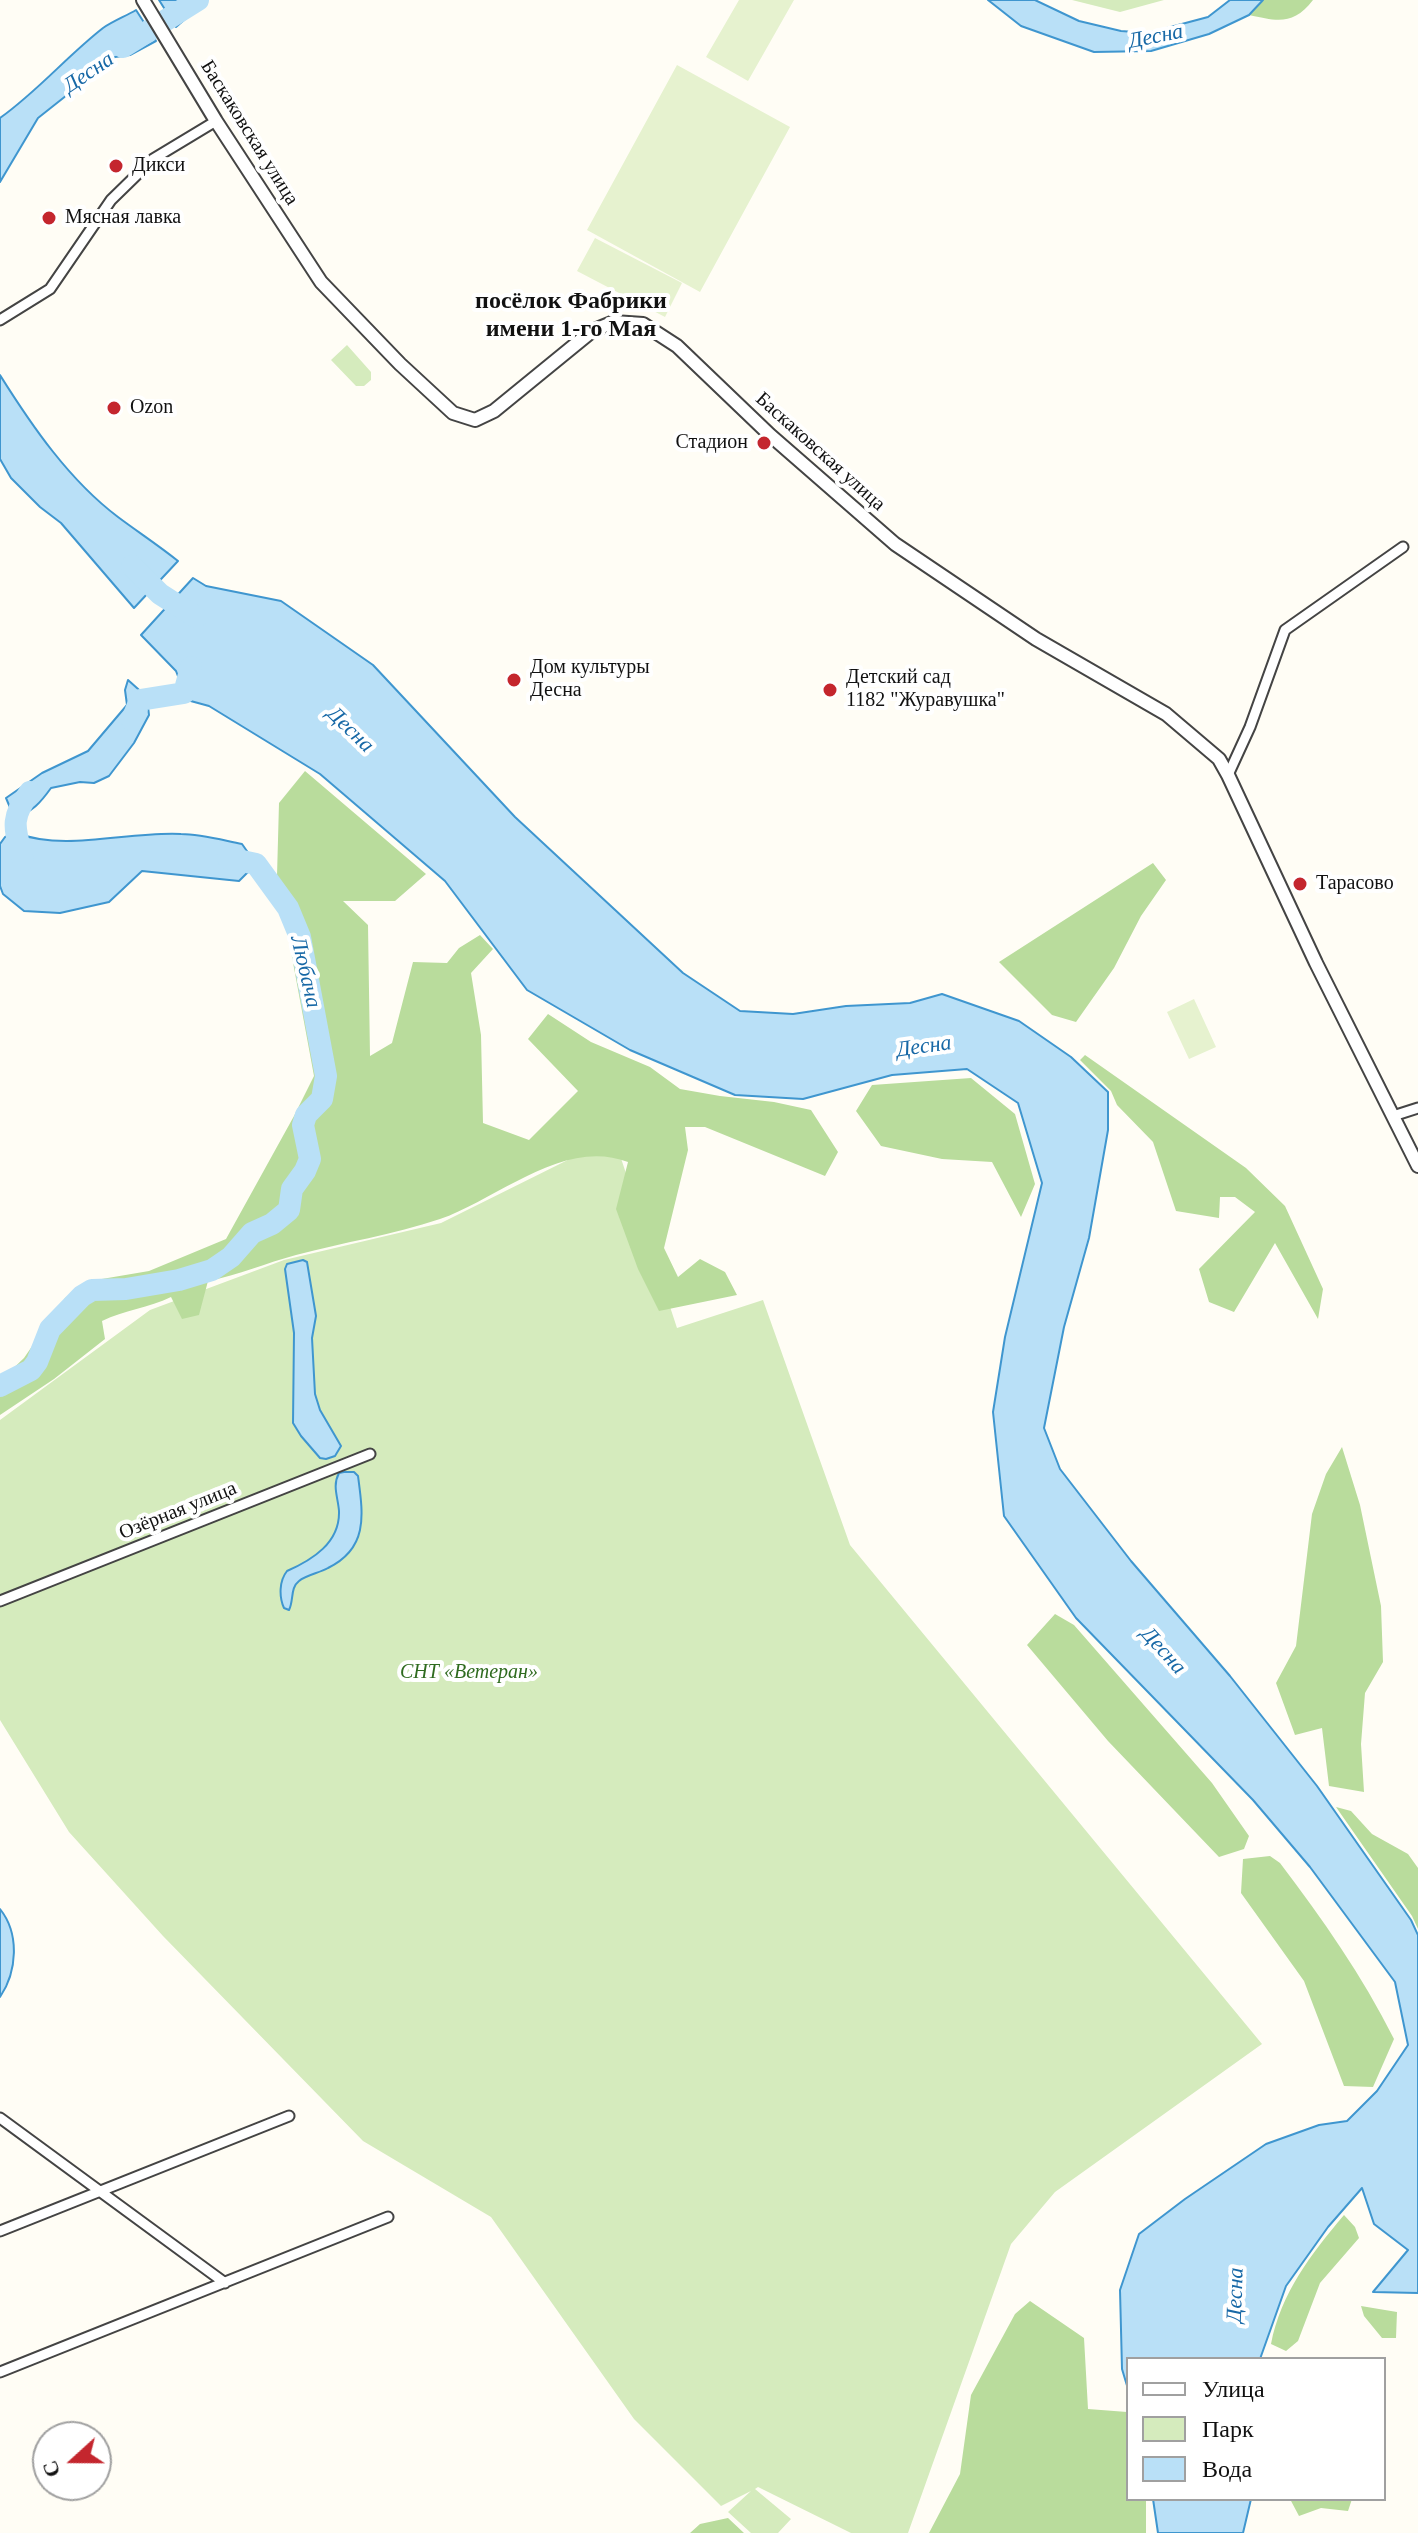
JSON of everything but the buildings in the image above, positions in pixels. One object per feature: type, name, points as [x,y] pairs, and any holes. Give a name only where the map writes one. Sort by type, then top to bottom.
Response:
[{"type":"street","name":"Баскаковская улица","points":[[143,0],[216,121],[321,282],[400,364],[453,413],[475,420],[494,411],[593,330],[614,322],[643,324],[677,346],[770,435],[895,544],[1036,639],[1166,714],[1208,747],[1228,775],[1316,963],[1418,1166]]},
{"type":"street","points":[[0,320],[50,289],[111,200],[153,159],[216,121]]},
{"type":"street","points":[[1228,775],[1250,727],[1285,630],[1403,547]]},
{"type":"street","points":[[1393,1116],[1418,1108]]},
{"type":"street","name":"Озёрная улица","points":[[0,1601],[370,1454]]},
{"type":"street","points":[[0,2231],[289,2116]]},
{"type":"street","points":[[0,2118],[225,2283]]},
{"type":"street","points":[[0,2372],[388,2217]]},
{"type":"green space","points":[[739,0],[794,0],[748,81],[706,57]]},
{"type":"green space","points":[[1072,0],[1164,0],[1120,12]]},
{"type":"green space","points":[[1263,0],[1313,0],[1298,14],[1284,20],[1249,15]]},
{"type":"green space","points":[[677,65],[790,127],[700,292],[587,230]]},
{"type":"green space","points":[[595,238],[682,283],[665,317],[577,271]]},
{"type":"green space","points":[[347,345],[371,372],[371,380],[364,386],[356,386],[331,360]]},
{"type":"green space","points":[[305,771],[426,874],[395,901],[343,901],[368,925],[370,1056],[392,1043],[413,962],[447,963],[459,948],[480,935],[493,949],[471,973],[481,1035],[483,1123],[529,1140],[578,1091],[528,1039],[548,1014],[591,1042],[650,1067],[680,1089],[811,1110],[838,1152],[825,1176],[705,1127],[685,1127],[688,1150],[664,1248],[678,1277],[700,1259],[725,1272],[737,1295],[659,1311],[638,1269],[616,1209],[628,1162],[604,1156],[580,1158],[532,1174],[440,1219],[208,1281],[199,1315],[182,1319],[171,1297],[110,1317],[102,1321],[105,1339],[54,1379],[0,1415],[0,1381],[24,1358],[65,1298],[90,1281],[149,1271],[226,1239],[314,1076],[277,876],[279,803]]},
{"type":"green space","points":[[1153,863],[1166,880],[1141,916],[1114,968],[1076,1022],[1052,1015],[999,962]]},
{"type":"green space","points":[[1194,999],[1216,1047],[1189,1059],[1167,1012]]},
{"type":"green space","points":[[1085,1055],[1246,1168],[1285,1206],[1323,1289],[1318,1319],[1275,1243],[1234,1312],[1209,1302],[1199,1269],[1255,1212],[1235,1197],[1220,1197],[1219,1218],[1176,1211],[1153,1142],[1117,1105],[1111,1091],[1080,1060]]},
{"type":"green space","points":[[971,1078],[1015,1114],[1035,1184],[1021,1217],[992,1162],[942,1159],[881,1146],[856,1111],[872,1085]]},
{"type":"green space","name":"СНТ «Ветеран»","points":[[614,1137],[677,1328],[763,1300],[850,1545],[1262,2044],[1055,2192],[1011,2244],[908,2533],[851,2533],[758,2487],[755,2489],[791,2519],[778,2533],[751,2533],[728,2512],[751,2491],[721,2506],[634,2419],[491,2217],[363,2141],[163,1936],[69,1832],[0,1720],[0,1420],[150,1310],[284,1260],[441,1223]]},
{"type":"green space","points":[[1342,1447],[1360,1505],[1381,1606],[1383,1662],[1365,1693],[1361,1744],[1364,1792],[1329,1786],[1322,1728],[1295,1735],[1276,1683],[1296,1646],[1312,1514],[1326,1474]]},
{"type":"green space","points":[[1055,1614],[1074,1625],[1212,1783],[1249,1836],[1244,1849],[1219,1857],[1108,1741],[1027,1645]]},
{"type":"green space","points":[[1336,1807],[1351,1811],[1372,1834],[1408,1854],[1418,1868],[1418,1929],[1412,1916]]},
{"type":"green space","points":[[1270,1856],[1280,1863],[1341,1948],[1394,2039],[1373,2087],[1344,2086],[1304,1981],[1241,1893],[1243,1859]]},
{"type":"green space","points":[[1344,2215],[1355,2227],[1359,2238],[1320,2283],[1298,2341],[1286,2351],[1271,2344],[1282,2308],[1299,2275]]},
{"type":"green space","points":[[1030,2301],[1084,2338],[1088,2409],[1126,2412],[1126,2501],[1146,2501],[1146,2533],[929,2533],[960,2474],[971,2395],[1015,2314]]},
{"type":"green space","points":[[1361,2306],[1397,2312],[1396,2338],[1382,2338],[1364,2316]]},
{"type":"green space","points":[[1291,2501],[1351,2501],[1348,2511],[1321,2508],[1299,2516]]},
{"type":"green space","points":[[728,2518],[744,2533],[690,2533],[700,2524]]},
{"type":"water","points":[[159,0],[207,0],[176,27]]},
{"type":"water","points":[[988,0],[1035,0],[1079,21],[1121,31],[1148,33],[1208,17],[1230,0],[1263,0],[1249,15],[1209,34],[1151,51],[1094,52],[1021,26]]},
{"type":"water","points":[[136,10],[156,41],[130,55],[115,57],[38,118],[0,182],[0,118],[103,28]]},
{"type":"water","points":[[0,375],[38,433],[83,486],[118,517],[178,561],[134,608],[61,523],[11,478],[0,459]]},
{"type":"water","points":[[193,578],[206,586],[281,601],[373,665],[515,817],[683,973],[740,1011],[793,1014],[846,1006],[910,1003],[942,994],[1019,1021],[1071,1057],[1108,1092],[1108,1130],[1089,1238],[1064,1327],[1044,1428],[1060,1469],[1131,1561],[1230,1676],[1317,1786],[1411,1920],[1418,1935],[1418,2293],[1373,2292],[1408,2250],[1374,2224],[1362,2188],[1328,2227],[1286,2286],[1261,2357],[1126,2357],[1126,2382],[1122,2369],[1120,2290],[1139,2234],[1266,2144],[1319,2125],[1347,2121],[1377,2091],[1408,2045],[1395,1982],[1310,1867],[1253,1800],[1076,1618],[1004,1516],[993,1412],[1005,1337],[1042,1183],[1018,1103],[967,1069],[892,1075],[803,1099],[735,1095],[630,1050],[527,990],[445,881],[320,774],[209,706],[187,700],[176,671],[141,635]]},
{"type":"water","points":[[128,680],[147,697],[149,715],[134,743],[109,776],[94,783],[80,782],[51,788],[36,806],[14,817],[6,798],[42,773],[88,751],[127,705],[125,690]]},
{"type":"water","points":[[16,833],[56,841],[160,834],[196,835],[242,844],[256,864],[239,881],[142,871],[109,902],[60,913],[24,911],[3,894],[0,886],[0,844],[5,837]]},
{"type":"water","points":[[307,1262],[316,1316],[312,1338],[315,1394],[320,1410],[341,1446],[335,1456],[326,1459],[320,1458],[293,1423],[294,1333],[285,1269],[287,1264]]},
{"type":"water","points":[[354,1472],[358,1476],[362,1517],[357,1540],[341,1560],[299,1581],[294,1587],[289,1610],[284,1608],[281,1589],[287,1571],[315,1556],[335,1532],[339,1511],[336,1482],[339,1473]]},
{"type":"water","points":[[0,1909],[11,1930],[14,1953],[10,1976],[0,1997]]},
{"type":"water","points":[[1153,2501],[1251,2501],[1243,2533],[1158,2533]]},
{"type":"waterway","name":"Десна","points":[[123,47],[198,0]]},
{"type":"waterway","name":"Десна","points":[[132,566],[160,594],[196,617]]},
{"type":"waterway","name":"Любача","points":[[132,720],[140,700],[184,693],[191,667]]},
{"type":"waterway","name":"Любача","points":[[23,860],[16,817],[30,792]]},
{"type":"waterway","name":"Любача","points":[[0,1386],[31,1370],[50,1329],[82,1296],[92,1290],[126,1289],[179,1280],[212,1270],[231,1257],[252,1233],[272,1224],[289,1210],[292,1189],[310,1159],[303,1125],[306,1115],[322,1099],[326,1076],[300,937],[288,908],[256,864],[228,858]]},
{"type":"place","name":"Дикси","points":[[116,166]]},
{"type":"place","name":"Мясная лавка","points":[[49,218]]},
{"type":"place","name":"Ozon","points":[[114,408]]},
{"type":"place","name":"Стадион","points":[[764,443]]},
{"type":"place","name":"Дом культуры Десна","points":[[514,680]]},
{"type":"place","name":"Детский сад 1182 \"Журавушка\"","points":[[830,690]]},
{"type":"place","name":"Тарасово","points":[[1300,884]]},
{"type":"district","name":"посёлок Фабрики имени 1-го Мая","points":[[571,316]]}]
